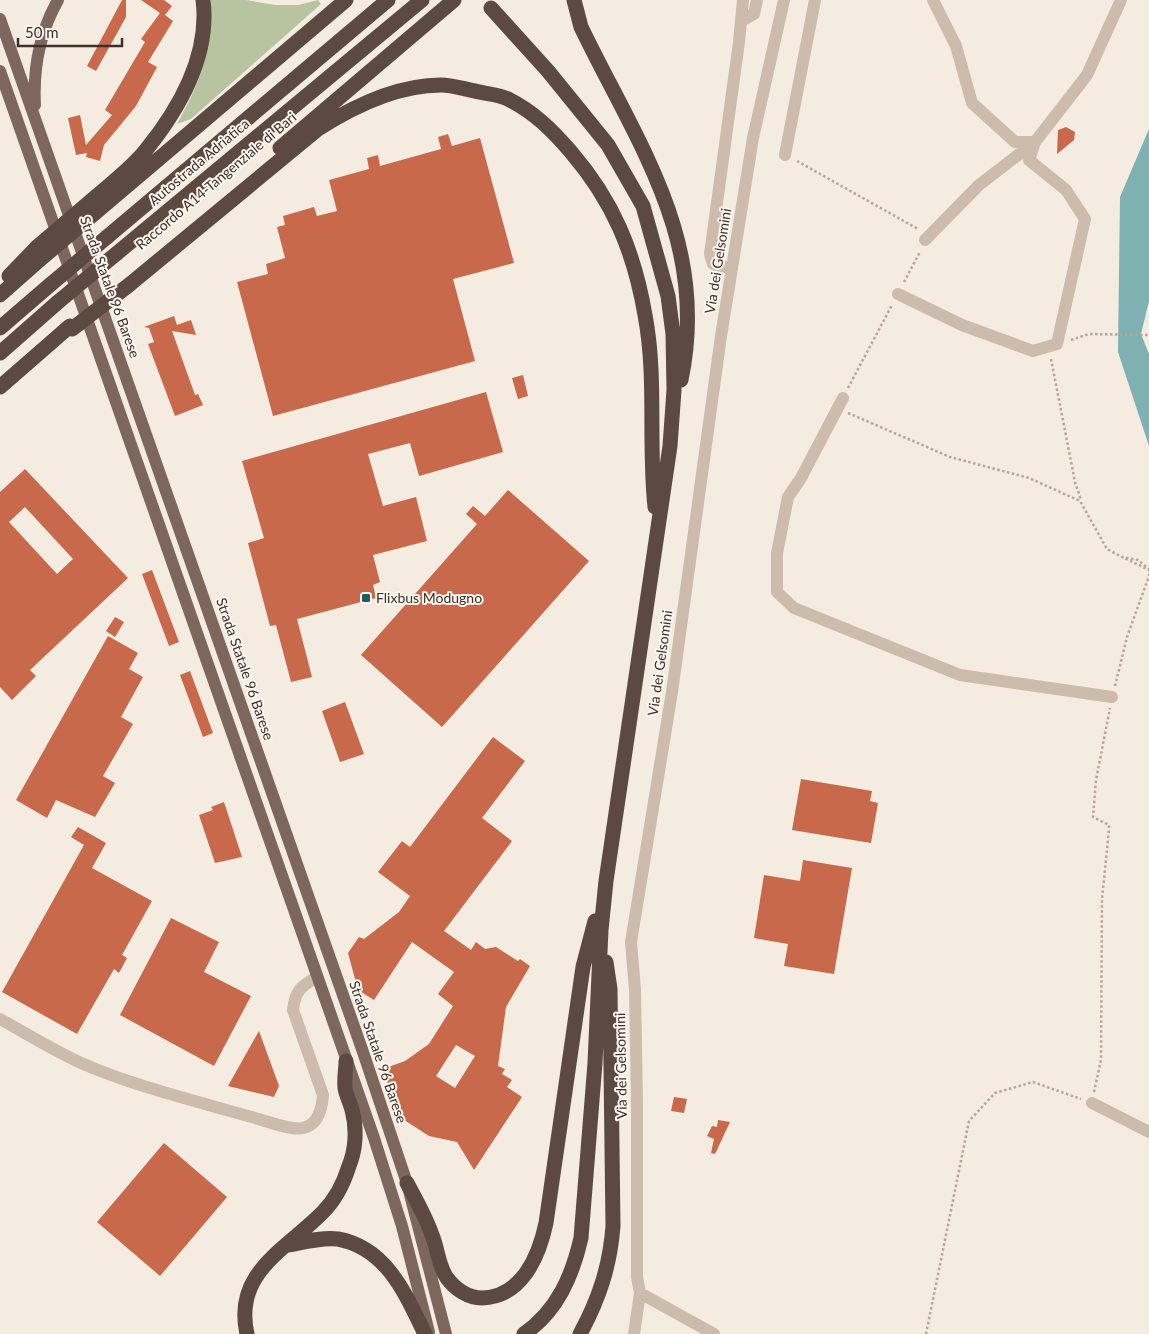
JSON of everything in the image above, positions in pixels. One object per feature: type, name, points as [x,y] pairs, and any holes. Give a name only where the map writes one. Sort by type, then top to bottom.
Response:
[{"type":"highway","points":[[94,206],[145,151],[174,111],[185,91],[201,42],[205,12],[204,0]]},
{"type":"highway","points":[[0,284],[346,0]]},
{"type":"highway","name":"Autostrada Adriatica","points":[[0,328],[388,0]]},
{"type":"highway","name":"Autostrada Adriatica","points":[[0,353],[58,302],[422,0]]},
{"type":"highway","name":"Raccordo A14-Tangenziale di Bari","points":[[0,387],[25,364],[127,282],[454,0]]},
{"type":"highway","points":[[524,1334],[545,1316],[562,1293],[574,1266],[581,1238],[595,1063],[601,930],[606,880],[672,424],[687,352],[688,310],[680,243],[663,194],[581,27],[574,0]]},
{"type":"highway","points":[[491,8],[548,71],[608,145],[643,206],[668,296],[674,359],[672,424]]},
{"type":"highway","points":[[127,282],[318,129],[342,114],[375,98],[419,87],[442,85],[506,98],[537,116],[592,176],[618,221],[632,255],[646,316],[649,340],[653,406],[652,478],[657,532]]},
{"type":"highway","points":[[0,295],[40,252]]},
{"type":"highway","points":[[407,1183],[430,1229],[442,1270],[458,1290],[478,1298],[489,1298],[502,1295],[525,1275],[542,1243],[583,967],[606,880]]},
{"type":"highway","points":[[580,1334],[603,1286],[611,1254],[614,1226],[610,989],[601,930]]},
{"type":"highway","points":[[247,1334],[244,1310],[254,1278],[264,1264],[279,1250],[289,1244],[324,1211],[336,1195],[350,1166],[355,1135],[353,1112],[345,1087],[346,1061]]},
{"type":"highway","points":[[289,1244],[337,1239],[368,1250],[385,1264],[398,1282],[427,1334]]},
{"type":"main road","points":[[36,120],[34,90],[38,57],[48,17],[58,0]]},
{"type":"main road","name":"Strada Statale 96 Barese","points":[[0,19],[407,1183],[446,1334]]},
{"type":"main road","points":[[0,71],[317,977],[402,1226],[427,1334]]},
{"type":"street","points":[[732,269],[713,264],[710,254],[743,0]]},
{"type":"street","points":[[741,21],[754,14],[758,0]]},
{"type":"street","name":"Via dei Gelsomini","points":[[634,1334],[640,1293],[637,1277],[635,990],[631,942],[672,692],[732,269],[753,138],[784,0]]},
{"type":"street","points":[[786,155],[815,0]]},
{"type":"street","points":[[933,0],[956,46],[972,103],[1015,142],[1035,142]]},
{"type":"street","points":[[925,240],[979,185],[1035,142],[1087,75],[1121,0]]},
{"type":"street","points":[[898,294],[962,325],[1033,351],[1057,344],[1085,219],[1066,190],[1028,160],[1035,142]]},
{"type":"street","points":[[843,398],[801,478],[788,497],[777,554],[777,592],[794,608],[960,675],[1112,697]]},
{"type":"street","points":[[0,1020],[89,1066],[172,1094],[271,1122],[302,1128],[312,1124],[318,1117],[324,1095],[293,1010],[298,988],[317,977]]},
{"type":"street","points":[[1092,1103],[1149,1132]]},
{"type":"street","points":[[640,1293],[714,1334]]},
{"type":"path","points":[[786,155],[916,226],[925,240],[843,398],[848,413],[855,418],[950,457],[1029,478],[1082,502]]},
{"type":"path","points":[[926,1334],[969,1121],[996,1093],[1033,1082],[1092,1103],[1101,1060],[1102,898],[1109,830],[1109,825],[1093,817],[1096,780],[1112,697],[1127,636],[1149,576],[1149,570],[1106,549],[1082,502],[1075,482],[1049,347],[1089,334],[1149,335]]},
{"type":"path","points":[[1122,557],[1138,560],[1149,569]]},
{"type":"green space","points":[[211,0],[246,0],[275,5],[298,5],[318,0],[321,4],[191,119],[177,124],[193,94],[203,65],[211,18]]},
{"type":"water","points":[[1149,129],[1149,301],[1141,334],[1149,354],[1149,446],[1118,352],[1120,197]]},
{"type":"building","points":[[122,0],[126,0],[126,17],[96,71],[87,66]]},
{"type":"building","points":[[141,0],[164,0],[172,6],[165,15],[173,21],[148,62],[157,67],[136,106],[104,145],[100,161],[86,157],[87,153],[76,155],[68,118],[80,115],[86,145],[112,115],[105,110],[145,42],[141,39],[160,13]]},
{"type":"building","points":[[1066,127],[1075,132],[1074,140],[1057,154],[1058,130]]},
{"type":"building","points":[[448,134],[452,146],[480,138],[514,263],[453,279],[475,361],[273,416],[237,282],[268,274],[266,264],[285,258],[277,227],[285,225],[283,216],[314,207],[317,216],[337,211],[329,180],[369,169],[367,158],[378,155],[380,166],[441,149],[438,137]]},
{"type":"building","points":[[174,316],[177,325],[191,320],[196,335],[172,331],[195,395],[198,394],[203,405],[175,416],[148,344],[154,342],[149,328],[144,327]]},
{"type":"building","points":[[523,375],[528,396],[518,399],[512,378]]},
{"type":"building","points":[[486,392],[503,452],[419,476],[410,443],[368,454],[383,506],[416,497],[427,541],[373,555],[380,582],[373,585],[376,598],[297,619],[312,677],[291,682],[276,625],[270,626],[248,543],[264,538],[242,461]]},
{"type":"building","points":[[25,469],[128,578],[30,670],[36,676],[12,700],[0,687],[0,492]],"holes":[[[25,507],[73,559],[57,574],[9,522]]]},
{"type":"building","points":[[508,490],[589,561],[442,727],[361,655],[477,524],[466,514],[473,506],[485,516]]},
{"type":"building","points":[[152,570],[179,642],[169,646],[142,574]]},
{"type":"building","points":[[115,617],[124,622],[115,637],[106,631]]},
{"type":"building","points":[[108,636],[138,653],[129,669],[143,677],[121,717],[133,724],[103,776],[115,783],[95,817],[56,800],[47,818],[16,800]]},
{"type":"building","points":[[190,671],[213,733],[203,737],[180,675]]},
{"type":"building","points":[[345,702],[364,754],[340,762],[322,711]]},
{"type":"building","points":[[493,737],[525,761],[482,818],[512,841],[444,931],[471,950],[476,942],[485,949],[496,947],[530,966],[506,1007],[498,1066],[505,1069],[502,1074],[512,1080],[507,1087],[522,1097],[474,1170],[457,1142],[429,1136],[398,1116],[383,1069],[405,1061],[429,1044],[453,1006],[438,994],[454,972],[412,942],[374,1000],[358,990],[348,953],[359,937],[364,939],[399,912],[410,896],[378,872],[402,841],[410,847]],"holes":[[[456,1045],[475,1056],[455,1088],[436,1076]]]},
{"type":"building","points":[[801,779],[872,791],[870,801],[878,803],[871,843],[792,830]]},
{"type":"building","points":[[224,802],[242,857],[215,863],[199,815],[213,810],[211,807]]},
{"type":"building","points":[[78,827],[106,843],[92,868],[152,901],[122,955],[127,958],[119,973],[114,969],[77,1034],[2,992],[84,845],[71,837]]},
{"type":"building","points":[[803,860],[852,868],[834,974],[784,966],[788,944],[754,938],[764,875],[800,881]]},
{"type":"building","points":[[171,918],[219,942],[204,972],[251,996],[214,1066],[120,1015]]},
{"type":"building","points":[[259,1031],[279,1086],[274,1097],[228,1086]]},
{"type":"building","points":[[674,1097],[687,1099],[684,1113],[671,1111]]},
{"type":"building","points":[[718,1120],[730,1122],[715,1154],[711,1153],[714,1139],[707,1136],[712,1126],[717,1127]]},
{"type":"building","points":[[164,1143],[227,1197],[160,1276],[97,1222]]},
{"type":"place","name":"Flixbus Modugno","points":[[366,598]]}]
